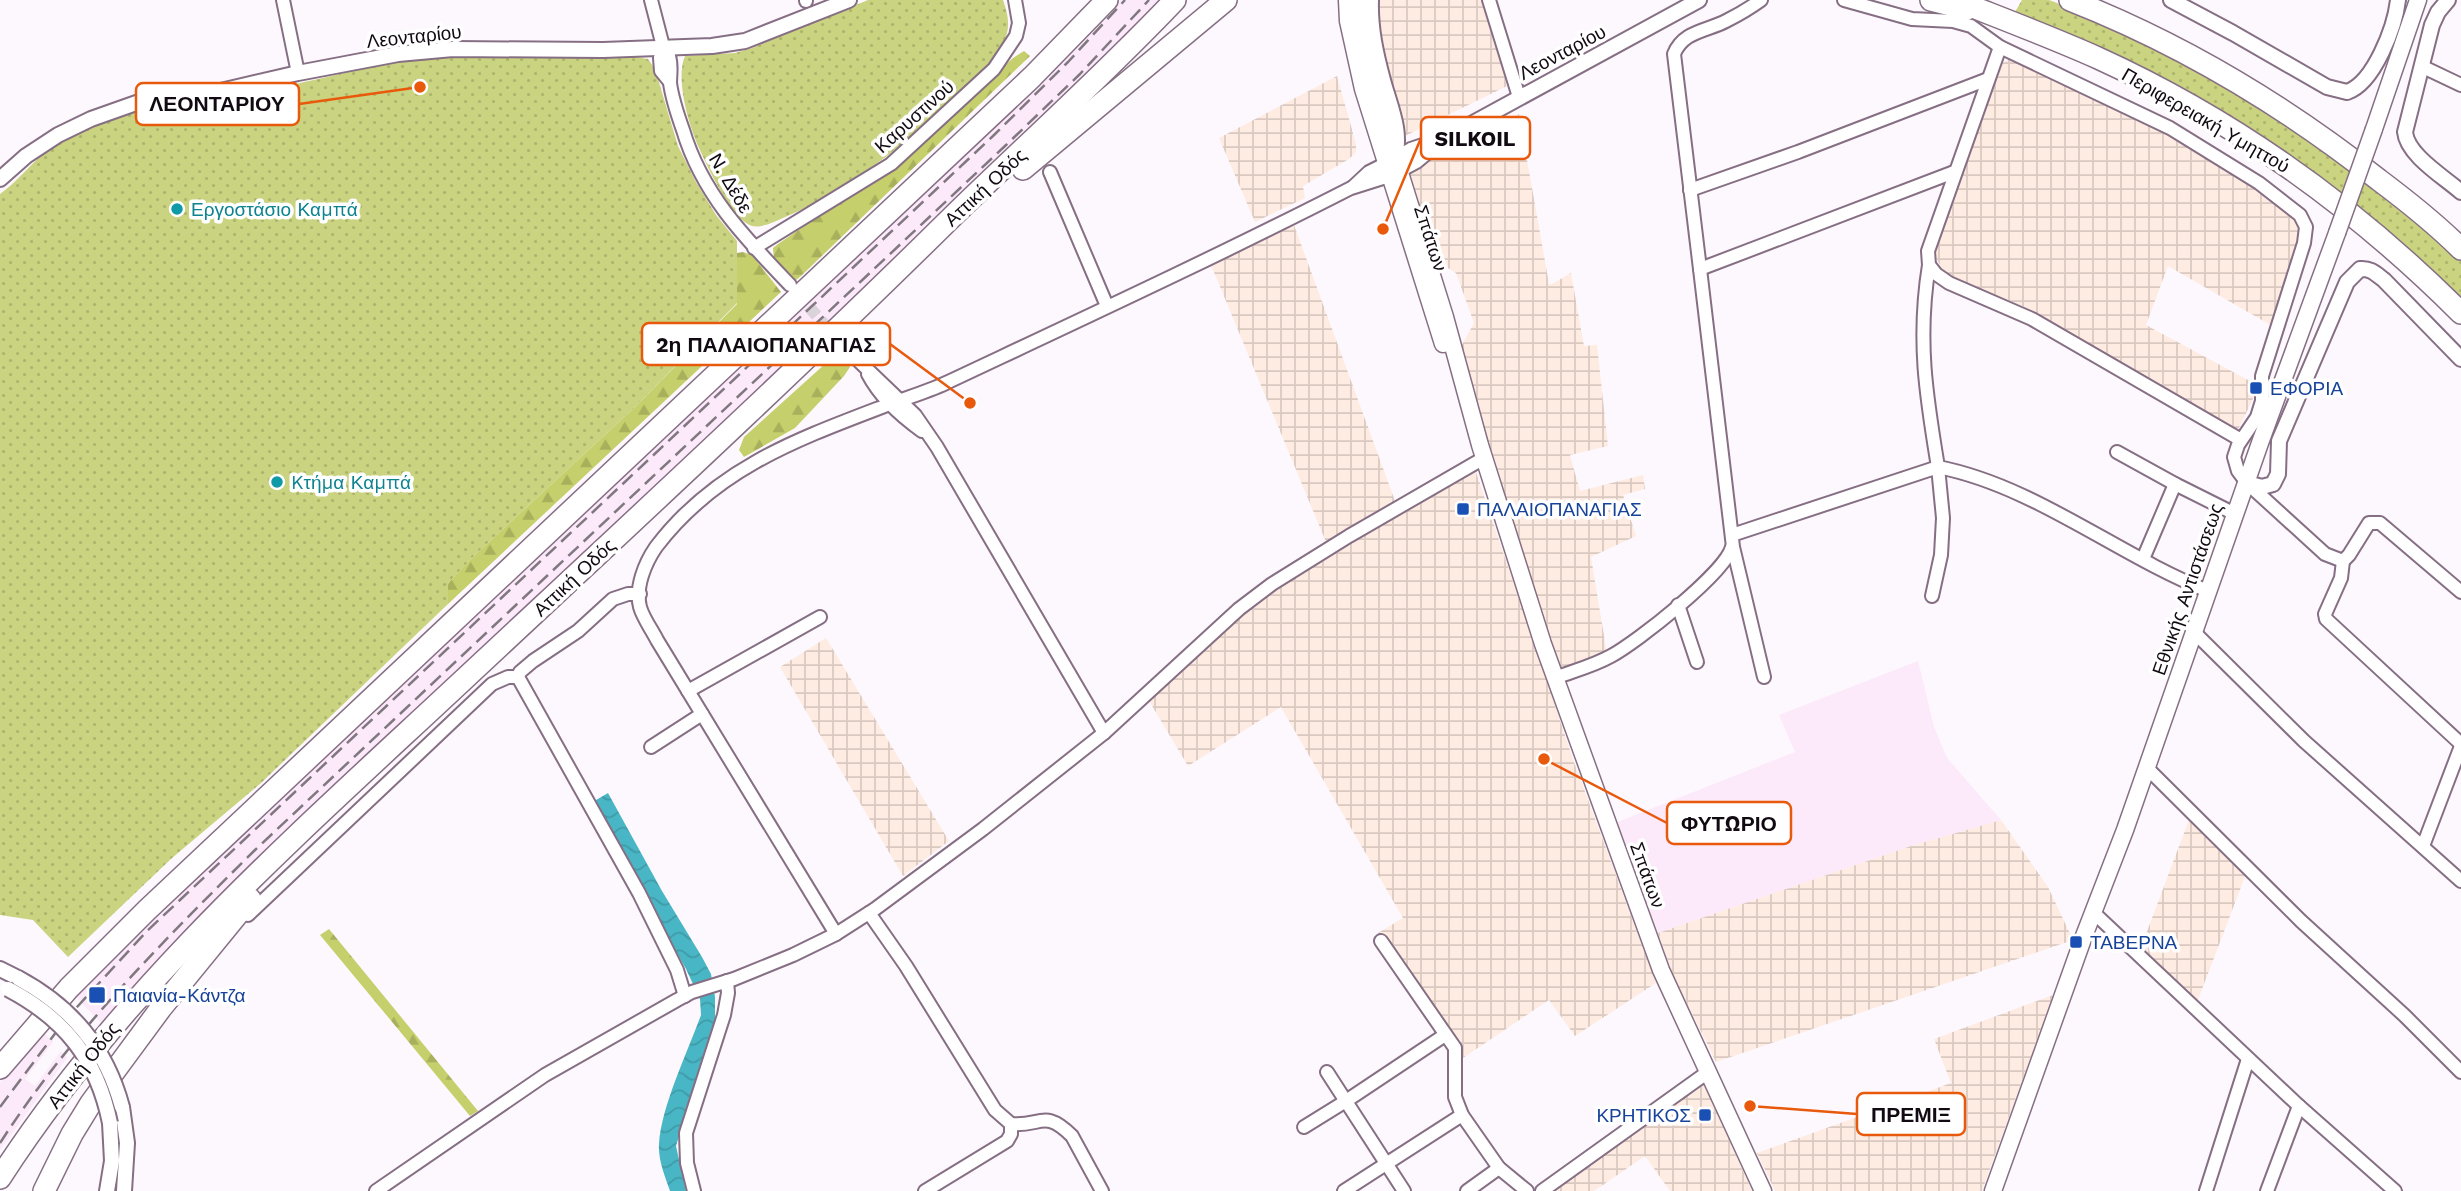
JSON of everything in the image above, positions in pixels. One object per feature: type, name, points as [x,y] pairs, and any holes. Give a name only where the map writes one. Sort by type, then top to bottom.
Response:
[{"type":"highway","points":[[1000,107],[1093,0]]},
{"type":"highway","points":[[0,1053],[147,910],[1041,68],[1107,0]]},
{"type":"highway","name":"Αττική Οδός","points":[[0,1178],[63,1089],[150,982],[318,815],[870,299],[1175,0]]},
{"type":"highway","points":[[870,299],[1226,0]]},
{"type":"highway","points":[[1931,0],[2003,19]]},
{"type":"highway","name":"Περιφερειακή Υμηττού","points":[[1955,0],[2052,38],[2147,82],[2266,152],[2370,229],[2461,313]]},
{"type":"highway","points":[[2070,0],[2137,29],[2247,87],[2347,154],[2407,201],[2461,249]]},
{"type":"highway","points":[[44,1191],[81,1118],[125,1055],[217,937],[279,868],[318,815]]},
{"type":"highway","points":[[0,1068],[69,988]]},
{"type":"main road","name":"Σπάτων","points":[[1347,0],[1352,47],[1392,167]]},
{"type":"main road","name":"Σπάτων","points":[[1358,0],[1363,44],[1392,167],[1435,322],[1482,451],[1555,678],[1661,970],[1763,1191]]},
{"type":"main road","name":"Εθνικής Αντιστάσεως","points":[[1993,1191],[2147,768],[2235,514],[2374,129],[2417,0]]},
{"type":"street","points":[[283,0],[298,73]]},
{"type":"street","name":"Ν. Δέδε","points":[[651,0],[664,51],[671,61],[670,82],[682,130],[699,172],[721,209],[790,285]]},
{"type":"street","name":"Λεονταρίου","points":[[0,179],[36,148],[75,126],[139,102],[205,95],[381,56],[436,50],[664,51],[712,46],[745,41],[849,0]]},
{"type":"street","name":"Καρυστινού","points":[[754,248],[891,164],[994,69],[1016,36],[1019,23],[1015,0]]},
{"type":"street","points":[[836,934],[640,607],[644,569],[655,548],[722,482],[758,458],[803,437],[942,385],[1392,167],[1399,140],[1376,48],[1372,0]]},
{"type":"street","points":[[1489,0],[1519,97]]},
{"type":"street","name":"Λεονταρίου","points":[[1392,167],[1412,150],[1444,139],[1699,0]]},
{"type":"street","points":[[1761,0],[1726,21],[1689,36],[1676,49],[1674,62],[1732,541],[1764,677]]},
{"type":"street","points":[[1843,0],[1921,21],[1963,23],[1980,31],[2000,47],[2170,128],[2268,190],[2300,215],[2306,227],[2304,243],[2262,376],[2262,401],[2257,417],[2241,440],[2234,457],[2235,465],[2247,482],[2325,554],[2343,561]]},
{"type":"street","points":[[2171,0],[2327,87],[2342,92],[2357,88],[2373,68],[2393,22],[2399,0]]},
{"type":"street","points":[[2448,0],[2434,18],[2407,117],[2405,137],[2416,154],[2461,192]]},
{"type":"street","points":[[1932,596],[1941,555],[1943,518],[1923,373],[1924,299],[1930,265],[1928,251],[2000,47]]},
{"type":"street","points":[[2421,66],[2461,85]]},
{"type":"street","points":[[1690,190],[1988,79]]},
{"type":"street","points":[[1049,172],[1107,306]]},
{"type":"street","points":[[1700,269],[1954,172]]},
{"type":"street","points":[[1930,265],[1936,274],[1949,283],[2032,319],[2241,440]]},
{"type":"street","points":[[2247,482],[2263,487],[2273,484],[2278,474],[2279,441],[2347,282],[2360,269],[2367,268],[2384,280],[2461,359]]},
{"type":"street","points":[[842,345],[865,369],[874,387],[895,402],[926,433],[947,462],[1104,733]]},
{"type":"street","points":[[376,1191],[545,1076],[689,994],[793,956],[869,913],[983,829],[1104,733],[1239,609],[1272,584],[1482,451]]},
{"type":"street","points":[[2117,452],[2235,514]]},
{"type":"street","points":[[1732,541],[1938,467],[1969,474],[2013,492],[2208,591]]},
{"type":"street","points":[[2143,559],[2175,484]]},
{"type":"street","points":[[2423,846],[2461,745],[2326,619],[2325,614],[2341,579],[2343,561],[2369,523],[2380,523],[2461,593]]},
{"type":"street","points":[[1555,678],[1612,656],[1678,605],[1726,560],[1732,541]]},
{"type":"street","points":[[221,947],[249,914],[492,684],[508,677],[517,677],[533,662],[578,631],[613,599],[628,594],[640,594]]},
{"type":"street","points":[[1678,605],[1697,662]]},
{"type":"street","points":[[688,691],[820,617]]},
{"type":"street","points":[[2194,632],[2304,741],[2461,881]]},
{"type":"street","points":[[517,677],[639,893],[689,994]]},
{"type":"street","points":[[651,747],[702,714]]},
{"type":"street","points":[[2147,768],[2301,921],[2405,1016],[2461,1072]]},
{"type":"street","points":[[2093,912],[2248,1059],[2395,1191]]},
{"type":"street","points":[[869,913],[906,966],[995,1110],[1011,1124],[1011,1134],[1007,1141],[925,1191]]},
{"type":"street","points":[[1381,941],[1455,1048],[1455,1097],[1462,1115],[1499,1168],[1527,1191]]},
{"type":"street","points":[[0,969],[9,984],[42,1009],[78,1045],[100,1085],[110,1123],[111,1161],[107,1191]]},
{"type":"street","points":[[694,1191],[687,1163],[686,1133],[724,1015],[728,993],[722,982]]},
{"type":"street","points":[[9,984],[56,1002],[88,1033],[107,1064],[122,1107],[127,1143],[124,1191]]},
{"type":"street","points":[[1304,1127],[1446,1035]]},
{"type":"street","points":[[2206,1191],[2248,1059]]},
{"type":"street","points":[[1327,1072],[1404,1191]]},
{"type":"street","points":[[1542,1191],[1708,1072]]},
{"type":"street","points":[[2267,1191],[2299,1106]]},
{"type":"street","points":[[1344,1191],[1462,1115]]},
{"type":"street","points":[[1011,1124],[1042,1119],[1057,1123],[1072,1136],[1102,1191]]},
{"type":"street","points":[[1467,1191],[1499,1168]]},
{"type":"shaded area","points":[[1118,0],[1160,0],[1118,45],[789,363],[257,860],[179,938],[101,1023],[73,994],[943,177],[1019,104]]},
{"type":"shaded area","points":[[1375,0],[1486,0],[1507,86],[1405,136],[1379,46]]},
{"type":"shaded area","points":[[2012,58],[2053,75],[2202,151],[2284,205],[2303,235],[2274,327],[2168,266],[2146,325],[2259,386],[2239,428],[2233,429],[2023,306],[1958,280],[1943,270],[1932,251],[2000,64]]},
{"type":"shaded area","points":[[1337,76],[1356,152],[1349,159],[1303,186],[1305,198],[1255,222],[1219,138]]},
{"type":"shaded area","points":[[1519,114],[1549,284],[1571,273],[1584,346],[1597,345],[1608,446],[1570,455],[1580,491],[1643,475],[1645,489],[1623,495],[1636,536],[1591,557],[1607,654],[1559,671],[1458,352],[1474,323],[1456,273],[1432,258],[1410,176],[1411,168],[1432,152]]},
{"type":"shaded area","points":[[1294,225],[1395,501],[1326,542],[1211,265]]},
{"type":"shaded area","points":[[1475,469],[1574,762],[1656,983],[1575,1036],[1549,1000],[1460,1060],[1425,1000],[1378,933],[1403,918],[1281,707],[1188,766],[1148,699],[1245,609],[1304,567]]},
{"type":"shaded area","points":[[826,638],[949,841],[903,876],[780,667]]},
{"type":"shaded area","points":[[1918,661],[1934,727],[1947,758],[2001,820],[1911,846],[1658,933],[1615,823],[1795,752],[1779,715]]},
{"type":"shaded area","points":[[2190,817],[2246,874],[2196,1005],[2140,950]]},
{"type":"shaded area","points":[[2001,820],[2048,887],[2073,940],[1716,1062],[1674,977],[1658,933],[1911,846]]},
{"type":"shaded area","points":[[2053,995],[1982,1191],[1775,1191],[1757,1153],[1951,1083],[1934,1039]]},
{"type":"shaded area","points":[[42,1031],[53,1042],[25,1079],[35,1086],[61,1051],[67,1058],[0,1150],[0,1082]]},
{"type":"shaded area","points":[[1702,1080],[1752,1191],[1670,1191],[1645,1156],[1594,1191],[1546,1191]]},
{"type":"green space","points":[[868,0],[1003,0],[1008,31],[999,50],[979,75],[929,121],[870,168],[806,208],[760,226],[744,222],[714,180],[695,139],[682,89],[685,56],[735,53],[752,48]]},
{"type":"green space","points":[[2022,0],[2049,0],[2125,32],[2227,86],[2330,152],[2429,231],[2461,261],[2461,298],[2345,196],[2251,128],[2169,81],[2015,12]]},
{"type":"green space","points":[[1024,51],[1030,56],[801,276],[795,281],[774,260],[773,248],[909,155],[1013,58]]},
{"type":"green space","name":"Kτήμα Καμπά","points":[[461,55],[625,55],[648,59],[655,69],[678,146],[716,215],[737,241],[737,303],[633,409],[448,583],[448,604],[261,783],[172,858],[68,957],[33,920],[0,915],[0,194],[59,141],[122,115],[151,108],[230,99],[402,62]]},
{"type":"green space","points":[[737,253],[752,255],[781,292],[448,604],[448,583],[633,409],[737,304]]},
{"type":"green space","points":[[836,354],[845,358],[850,367],[844,376],[795,428],[744,457],[739,450],[744,437]]},
{"type":"green space","points":[[329,929],[478,1111],[470,1116],[320,935]]},
{"type":"water","points":[[608,793],[711,974],[715,997],[715,1031],[676,1146],[686,1191],[670,1191],[661,1162],[659,1144],[670,1096],[701,1015],[700,999],[686,969],[591,803]]},
{"type":"tunnel","points":[[797,293],[836,338]]},
{"type":"railway","points":[[0,1107],[66,1019],[147,931],[993,136],[1068,62],[1125,0]]},
{"type":"railway","points":[[0,1143],[87,1026],[220,884],[1005,146],[1080,74],[1149,0]]},
{"type":"place","name":"ΛΕΟΝΤΑΡΙΟΥ","points":[[420,87]]},
{"type":"place","name":"Εργοστάσιο Καμπά","points":[[177,209]]},
{"type":"place","name":"SILKOIL","points":[[1383,229]]},
{"type":"place","name":"ΕΦΟΡΙΑ","points":[[2256,388]]},
{"type":"place","name":"2η ΠΑΛΑΙΟΠΑΝΑΓΙΑΣ","points":[[970,403]]},
{"type":"place","name":"Kτήμα Καμπά","points":[[277,482]]},
{"type":"place","name":"ΠΑΛΑΙΟΠΑΝΑΓΙΑΣ","points":[[1463,509]]},
{"type":"place","name":"ΦΥΤΩΡΙΟ","points":[[1544,759]]},
{"type":"place","name":"ΤΑΒΕΡΝΑ","points":[[2076,942]]},
{"type":"place","name":"Παιανία-Κάντζα","points":[[97,995]]},
{"type":"place","name":"ΠΡΕΜΙΞ","points":[[1750,1106]]},
{"type":"place","name":"ΚΡΗΤΙΚΟΣ","points":[[1705,1115]]}]
